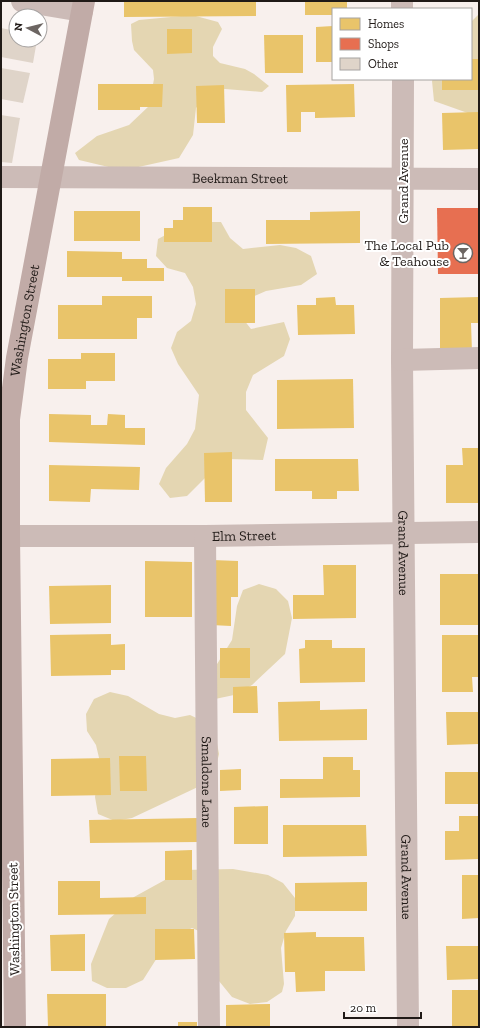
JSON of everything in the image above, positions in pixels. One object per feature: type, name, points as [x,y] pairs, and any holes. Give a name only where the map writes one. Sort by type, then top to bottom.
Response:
[{"type":"highway","name":"Washington Street","points":[[15,1027],[6,666],[9,536],[9,426],[16,358],[83,6]]},
{"type":"street","points":[[22,1],[83,6]]},
{"type":"street","name":"Grand Avenue","points":[[403,80],[402,360],[408,1027]]},
{"type":"street","name":"Beekman Street","points":[[1,178],[479,180]]},
{"type":"street","points":[[402,360],[479,358]]},
{"type":"street","name":"Elm Street","points":[[9,536],[205,536],[479,532]]},
{"type":"street","name":"Smaldone Lane","points":[[205,536],[209,1027]]},
{"type":"shaded area","points":[[479,14],[479,117],[434,101],[432,81],[472,80],[472,21]]},
{"type":"shaded area","points":[[192,15],[218,22],[222,29],[213,47],[213,56],[220,63],[245,69],[269,86],[262,92],[225,89],[207,94],[196,108],[193,135],[179,158],[134,168],[117,169],[79,160],[75,153],[97,136],[129,125],[149,106],[154,79],[153,70],[134,50],[131,24],[139,20]]},
{"type":"shaded area","points":[[205,222],[221,222],[230,238],[243,249],[280,245],[296,248],[311,256],[317,274],[301,285],[266,291],[248,299],[240,315],[251,329],[284,322],[290,339],[284,356],[253,375],[246,392],[246,410],[268,438],[263,460],[228,459],[213,470],[187,496],[170,498],[159,484],[166,468],[187,444],[195,429],[199,395],[178,364],[171,348],[177,332],[191,321],[196,304],[193,287],[185,273],[167,268],[156,256],[158,239],[173,231]]},
{"type":"shaded area","points":[[259,584],[276,589],[288,601],[292,618],[285,654],[252,685],[234,695],[215,699],[204,685],[232,640],[237,606],[243,590]]},
{"type":"shaded area","points":[[110,692],[128,696],[159,714],[175,718],[190,715],[207,723],[216,738],[219,754],[215,771],[200,786],[132,818],[115,821],[98,814],[95,797],[100,762],[96,745],[87,731],[86,714],[94,699]]},
{"type":"shaded area","points":[[233,869],[268,875],[283,883],[295,898],[295,916],[286,931],[281,948],[284,984],[282,992],[267,1002],[250,1004],[232,997],[210,970],[208,935],[192,928],[174,937],[162,950],[143,980],[126,988],[107,988],[92,981],[91,964],[109,919],[134,897],[183,870]]},
{"type":"building: Homes","points":[[124,1],[256,1],[256,16],[124,17]]},
{"type":"building: Homes","points":[[305,1],[347,1],[347,8],[332,8],[332,15],[305,15]]},
{"type":"building: Homes","points":[[332,26],[332,62],[316,62],[316,27]]},
{"type":"building: Homes","points":[[167,29],[192,29],[192,53],[167,54]]},
{"type":"building: Homes","points":[[264,35],[303,35],[303,73],[265,73]]},
{"type":"building: Homes","points":[[472,59],[479,59],[479,90],[442,90],[442,80],[472,80]]},
{"type":"building: Homes","points":[[98,84],[163,84],[162,107],[140,107],[140,110],[98,110]]},
{"type":"building: Homes","points":[[354,84],[355,117],[315,118],[315,112],[301,112],[301,132],[287,132],[286,85]]},
{"type":"building: Homes","points":[[224,85],[225,123],[197,123],[196,86]]},
{"type":"building: Homes","points":[[479,112],[479,149],[443,150],[442,113]]},
{"type":"building: Homes","points":[[183,207],[212,207],[212,242],[164,242],[164,228],[173,228],[173,220],[183,220]]},
{"type":"building: Homes","points":[[74,211],[140,211],[140,241],[74,241]]},
{"type":"building: Homes","points":[[360,211],[360,243],[266,244],[266,220],[310,220],[310,212]]},
{"type":"building: Homes","points":[[67,251],[122,252],[122,259],[147,259],[147,268],[164,268],[164,281],[122,281],[122,277],[67,277]]},
{"type":"building: Homes","points":[[225,289],[255,289],[255,323],[225,323]]},
{"type":"building: Homes","points":[[102,296],[152,296],[152,318],[137,318],[137,339],[58,339],[58,305],[102,305]]},
{"type":"building: Homes","points":[[335,297],[336,305],[354,305],[355,334],[298,335],[297,305],[316,305],[316,298]]},
{"type":"building: Homes","points":[[479,297],[479,323],[471,323],[472,352],[440,352],[440,298]]},
{"type":"building: Homes","points":[[81,353],[115,353],[115,381],[86,381],[86,389],[48,389],[48,359],[81,359]]},
{"type":"building: Homes","points":[[353,379],[354,428],[277,429],[277,380]]},
{"type":"building: Homes","points":[[49,414],[91,415],[91,425],[107,425],[108,414],[125,415],[125,428],[145,428],[145,445],[49,442]]},
{"type":"building: Homes","points":[[462,448],[479,448],[479,503],[446,503],[446,465],[463,465]]},
{"type":"building: Homes","points":[[232,452],[232,502],[205,502],[204,453]]},
{"type":"building: Homes","points":[[275,459],[358,459],[359,491],[337,491],[337,499],[312,499],[312,491],[275,491]]},
{"type":"building: Homes","points":[[49,465],[140,467],[139,490],[91,489],[90,502],[49,501]]},
{"type":"building: Homes","points":[[212,560],[238,561],[238,597],[231,597],[231,626],[211,625]]},
{"type":"building: Homes","points":[[145,561],[192,562],[192,617],[145,617]]},
{"type":"building: Homes","points":[[323,565],[356,565],[356,618],[293,619],[293,595],[324,595]]},
{"type":"building: Homes","points":[[440,574],[479,574],[479,625],[440,625]]},
{"type":"building: Homes","points":[[111,585],[111,623],[50,624],[49,586]]},
{"type":"building: Homes","points":[[111,634],[111,645],[125,644],[125,670],[111,670],[111,675],[51,676],[50,635]]},
{"type":"building: Homes","points":[[442,635],[479,635],[479,677],[472,677],[473,692],[442,692]]},
{"type":"building: Homes","points":[[305,640],[332,640],[332,648],[365,648],[365,682],[300,683],[299,649],[305,648]]},
{"type":"building: Homes","points":[[220,648],[250,648],[250,678],[220,678]]},
{"type":"building: Homes","points":[[257,686],[258,713],[233,713],[233,687]]},
{"type":"building: Homes","points":[[320,701],[320,710],[367,709],[367,740],[279,741],[278,702]]},
{"type":"building: Homes","points":[[446,712],[479,712],[479,744],[447,745]]},
{"type":"building: Homes","points":[[119,756],[146,756],[147,791],[120,791]]},
{"type":"building: Homes","points":[[323,757],[353,757],[353,770],[360,770],[360,797],[280,798],[280,779],[323,779]]},
{"type":"building: Homes","points":[[110,758],[111,795],[51,796],[51,759]]},
{"type":"building: Homes","points":[[241,769],[241,790],[220,791],[220,770]]},
{"type":"building: Homes","points":[[445,772],[479,772],[479,804],[445,804]]},
{"type":"building: Homes","points":[[268,806],[268,844],[234,844],[234,807]]},
{"type":"building: Homes","points":[[459,816],[479,816],[479,859],[445,860],[445,831],[459,831]]},
{"type":"building: Homes","points":[[198,818],[198,842],[90,843],[89,820]]},
{"type":"building: Homes","points":[[283,825],[366,825],[367,856],[283,857]]},
{"type":"building: Homes","points":[[192,850],[192,880],[165,880],[165,851]]},
{"type":"building: Homes","points":[[462,875],[479,875],[479,918],[462,919]]},
{"type":"building: Homes","points":[[58,881],[100,881],[100,898],[146,897],[146,914],[58,915]]},
{"type":"building: Homes","points":[[367,882],[367,911],[295,911],[295,883]]},
{"type":"building: Homes","points":[[155,929],[194,929],[195,959],[155,960]]},
{"type":"building: Homes","points":[[316,932],[316,937],[364,937],[365,971],[325,971],[325,991],[296,992],[295,972],[285,972],[284,933]]},
{"type":"building: Homes","points":[[85,934],[85,971],[51,971],[50,935]]},
{"type":"building: Homes","points":[[446,946],[479,946],[479,979],[447,980]]},
{"type":"building: Homes","points":[[452,990],[479,990],[479,1027],[452,1027]]},
{"type":"building: Homes","points":[[47,994],[106,994],[106,1026],[48,1027]]},
{"type":"building: Homes","points":[[270,1004],[270,1027],[226,1027],[226,1005]]},
{"type":"building: Homes","points":[[178,1022],[197,1022],[197,1027],[178,1027]]},
{"type":"building: Shops","points":[[437,208],[479,208],[479,274],[438,274]]},
{"type":"building: Other","points":[[1,28],[8,29],[8,48],[36,48],[33,63],[1,57]]},
{"type":"building: Other","points":[[1,68],[30,73],[23,103],[1,99]]},
{"type":"building: Other","points":[[1,115],[20,118],[12,163],[1,162]]},
{"type":"place","name":"The Local Pub & Teahouse","points":[[463,253]]}]
